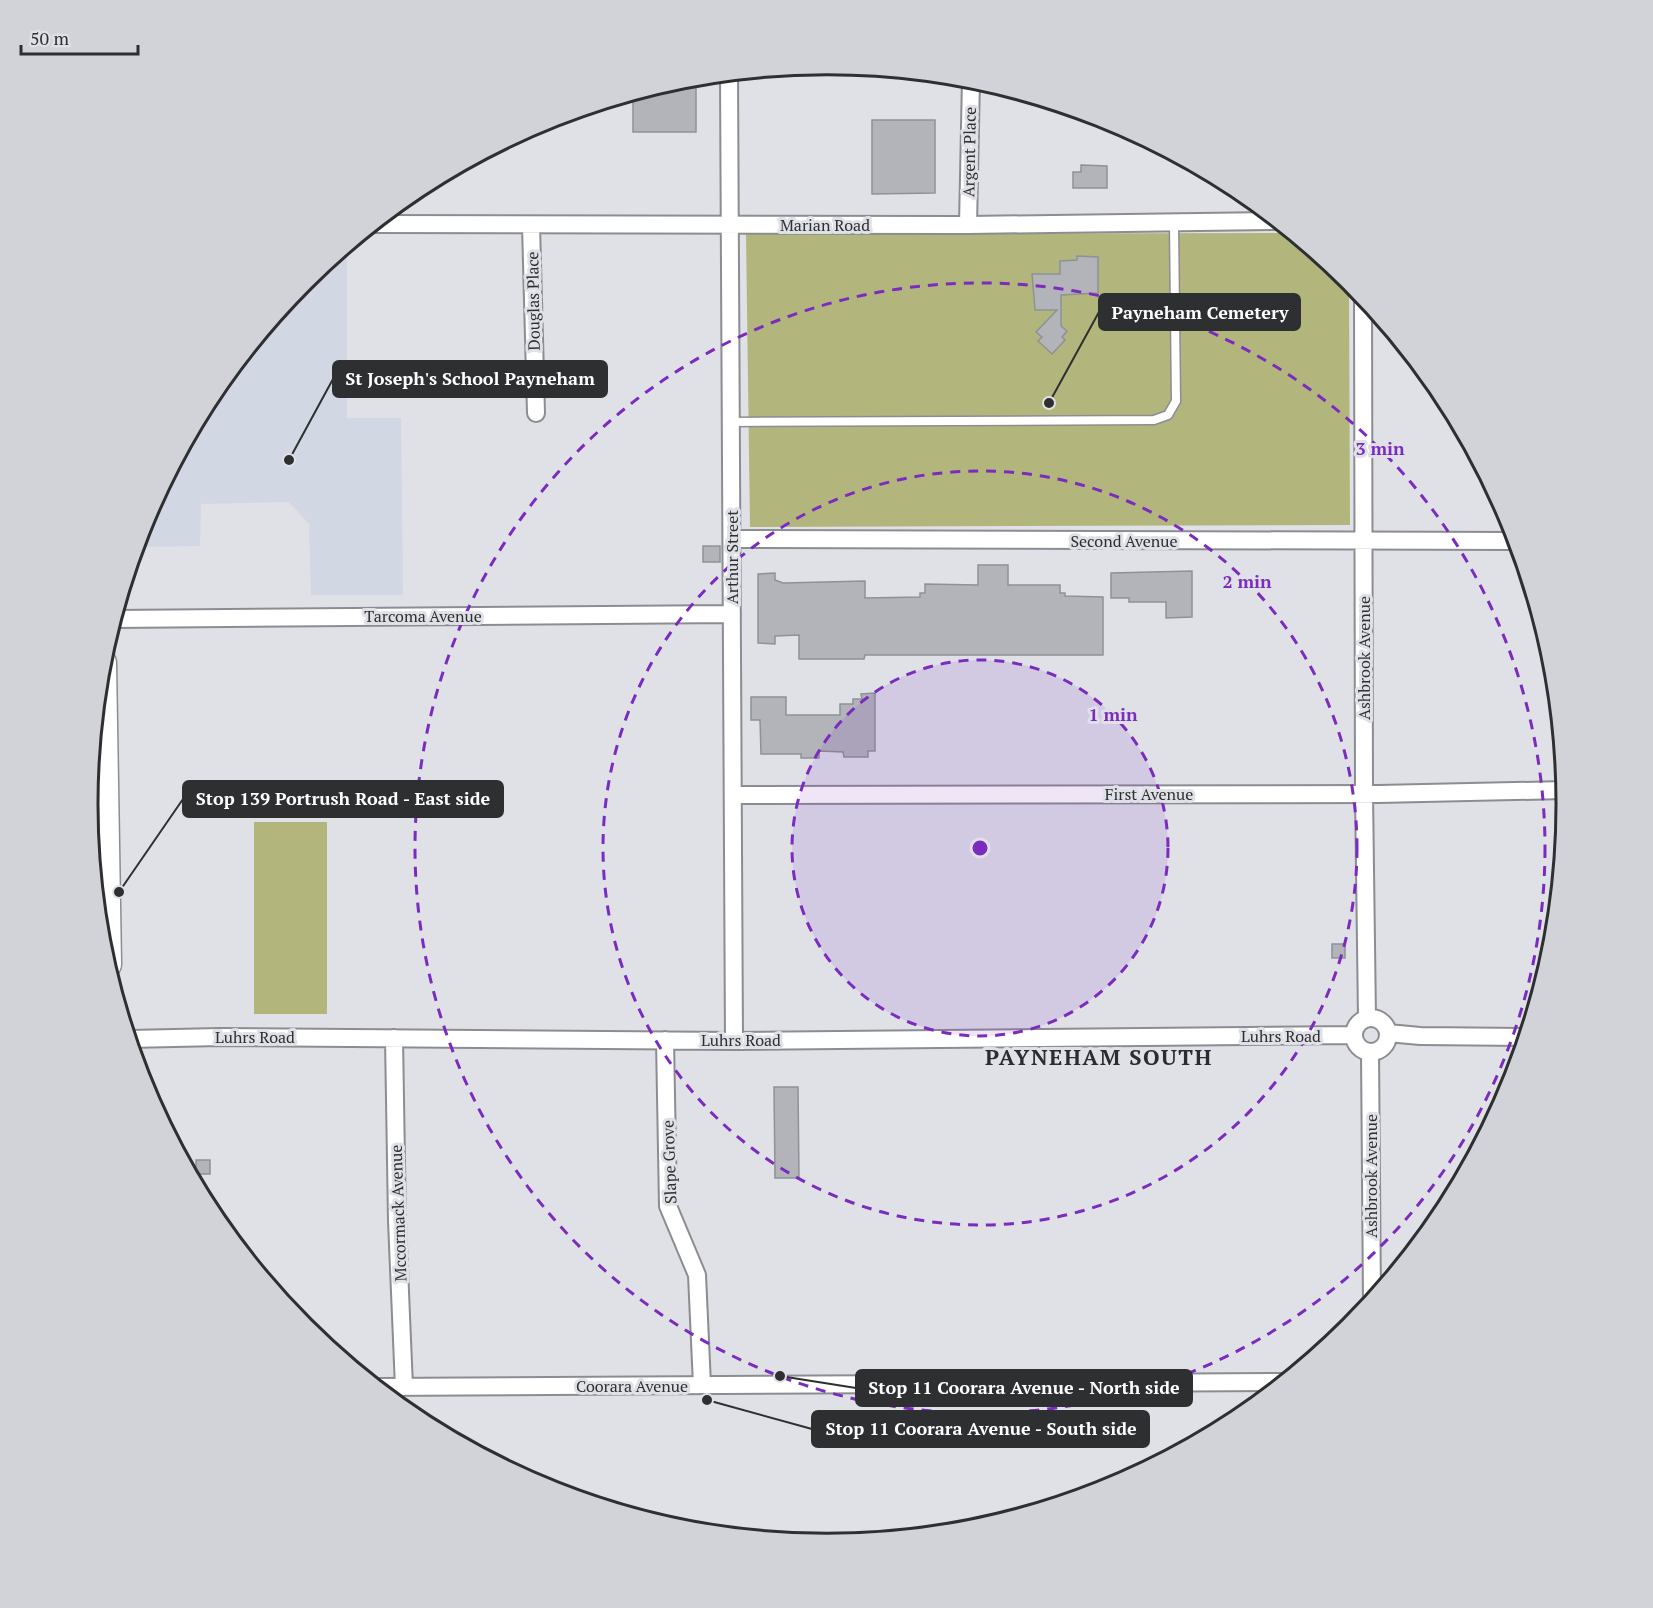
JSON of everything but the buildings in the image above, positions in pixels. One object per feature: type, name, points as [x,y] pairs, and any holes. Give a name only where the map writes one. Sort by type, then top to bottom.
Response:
[{"type":"street","name":"Arthur Street","points":[[729,81],[734,1041]]},
{"type":"street","name":"Argent Place","points":[[968,225],[971,89]]},
{"type":"street","name":"Marian Road","points":[[386,224],[968,225],[1264,221]]},
{"type":"street","name":"Douglas Place","points":[[531,225],[536,413]]},
{"type":"street","name":"Ashbrook Avenue","points":[[1363,311],[1367,1018]]},
{"type":"street","name":"Second Avenue","points":[[732,539],[1506,542]]},
{"type":"street","name":"Tarcoma Avenue","points":[[121,619],[732,614]]},
{"type":"street","name":"First Avenue","points":[[733,795],[1364,794],[1555,790]]},
{"type":"street","points":[[1367,1018],[1379,1019],[1388,1033],[1385,1045],[1370,1052],[1360,1047],[1354,1035],[1358,1024],[1367,1018]]},
{"type":"street","points":[[1388,1033],[1420,1036],[1517,1037]]},
{"type":"street","name":"Luhrs Road","points":[[136,1039],[394,1038],[734,1041],[1354,1035]]},
{"type":"street","name":"Mccormack Avenue","points":[[394,1038],[397,1221],[404,1387]]},
{"type":"street","name":"Slape Grove","points":[[665,1040],[669,1206],[697,1275],[702,1385]]},
{"type":"street","name":"Ashbrook Avenue","points":[[1370,1052],[1372,1288]]},
{"type":"street","name":"Coorara Avenue","points":[[390,1388],[1270,1382]]},
{"type":"lane","points":[[731,422],[1154,420],[1168,415],[1176,402],[1174,223]]},
{"type":"shaded area","points":[[347,255],[347,418],[401,418],[403,595],[311,595],[309,524],[289,502],[201,504],[200,546],[145,547],[173,482],[195,439],[220,399],[278,323]]},
{"type":"green space","points":[[1279,233],[1307,256],[1349,296],[1350,525],[750,527],[746,234]]},
{"type":"green space","points":[[254,822],[327,822],[327,1014],[254,1014]]},
{"type":"place","name":"Payneham Cemetery","points":[[1049,403]]},
{"type":"place","name":"St Joseph's School Payneham","points":[[289,460]]},
{"type":"place","name":"Stop 139 Portrush Road - East side","points":[[119,892]]},
{"type":"place","name":"Stop 11 Coorara Avenue - North side","points":[[780,1376]]},
{"type":"place","name":"Stop 11 Coorara Avenue - South side","points":[[707,1400]]},
{"type":"district","name":"PAYNEHAM SOUTH","points":[[1099,1056]]}]
